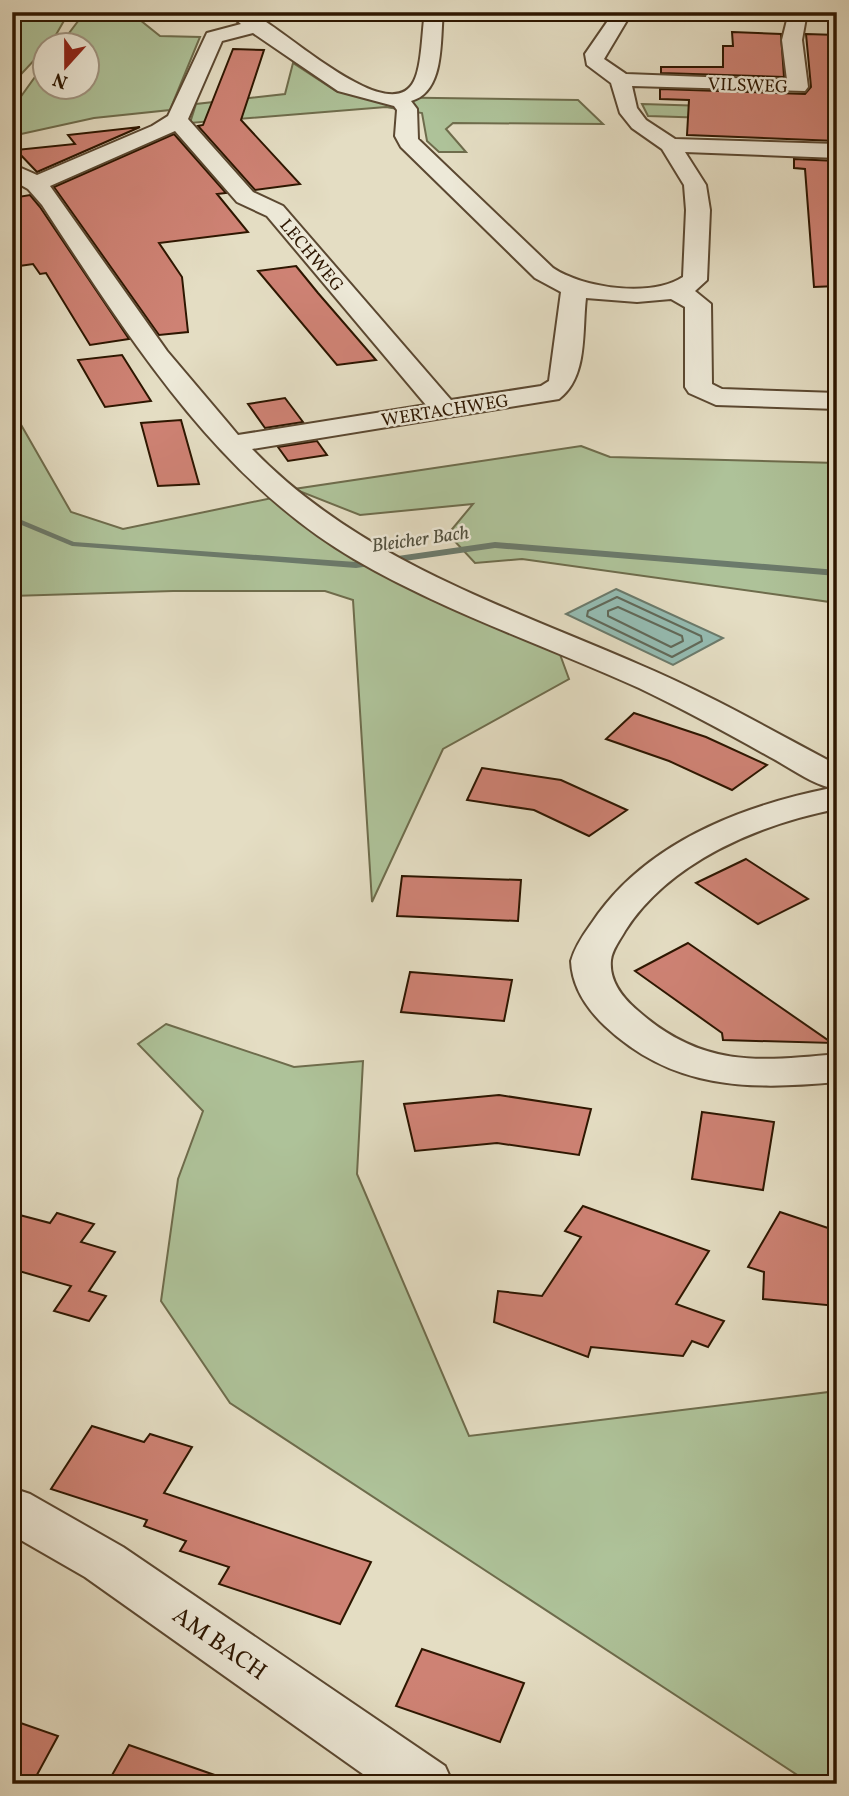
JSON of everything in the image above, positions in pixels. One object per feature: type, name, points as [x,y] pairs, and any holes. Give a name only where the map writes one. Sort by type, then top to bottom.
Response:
[{"type":"street","points":[[236,12],[345,87],[396,99],[415,94],[425,81],[434,12]]},
{"type":"street","points":[[396,99],[407,109],[406,136],[416,151],[544,273],[574,289],[638,294],[677,291],[695,280],[698,210],[695,185],[670,145],[639,124],[627,108],[621,80],[594,61],[595,54],[623,12]]},
{"type":"street","name":"VILSWEG","points":[[621,80],[798,87],[792,40],[798,12]]},
{"type":"street","points":[[36,184],[160,131],[177,120],[214,37],[257,26]]},
{"type":"street","name":"LECHWEG","points":[[177,120],[245,197],[275,211],[444,409]]},
{"type":"street","points":[[670,145],[837,151]]},
{"type":"street","points":[[12,171],[36,184],[51,201],[178,380],[232,444],[285,495],[381,562],[485,615],[627,671],[837,779]]},
{"type":"street","name":"WERTACHWEG","points":[[232,444],[549,393],[560,385],[565,374],[574,289]]},
{"type":"street","points":[[677,291],[698,304],[699,387],[705,393],[716,397],[837,401]]},
{"type":"street","points":[[837,798],[799,804],[760,817],[728,831],[646,881],[611,919],[591,959],[595,988],[617,1014],[645,1039],[674,1057],[724,1069],[785,1073],[837,1068]]},
{"type":"street","name":"AM BACH","points":[[12,1509],[104,1562],[424,1784]]},
{"type":"green space","points":[[12,12],[69,12],[58,32],[32,32],[32,63],[12,84]]},
{"type":"green space","points":[[85,12],[130,12],[160,36],[200,37],[170,110],[94,118],[12,136],[12,109],[32,81],[32,102],[102,102],[102,32],[70,32]]},
{"type":"green space","points":[[293,63],[336,91],[365,97],[578,100],[603,124],[453,123],[446,129],[466,152],[439,152],[427,141],[422,113],[386,107],[190,123],[196,104],[285,94]]},
{"type":"green space","points":[[642,104],[837,110],[837,122],[648,116]]},
{"type":"green space","points":[[12,409],[71,512],[123,529],[272,498],[321,536],[426,597],[558,649],[569,679],[443,749],[372,902],[353,600],[325,591],[173,591],[12,596]]},
{"type":"green space","points":[[581,446],[610,457],[837,463],[837,603],[522,559],[475,563],[448,534],[473,504],[360,515],[294,489]]},
{"type":"green space","points":[[166,1024],[294,1067],[363,1061],[357,1174],[469,1436],[837,1391],[837,1784],[811,1784],[230,1403],[161,1301],[178,1179],[203,1111],[138,1044]]},
{"type":"water","points":[[616,589],[723,638],[673,665],[566,614]]},
{"type":"building","points":[[732,32],[781,34],[784,77],[661,73],[661,67],[723,67],[723,46],[733,46]]},
{"type":"building","points":[[806,34],[837,35],[837,141],[687,135],[689,100],[660,99],[660,89],[805,94],[811,87]]},
{"type":"building","points":[[233,49],[264,50],[241,120],[300,184],[255,190],[198,126],[203,125]]},
{"type":"building","points":[[140,127],[37,172],[16,150],[75,144],[68,135]]},
{"type":"building","points":[[174,134],[226,193],[217,194],[248,232],[159,243],[182,277],[188,332],[159,335],[54,187]]},
{"type":"building","points":[[794,159],[837,161],[837,286],[814,287],[805,169],[794,168]]},
{"type":"building","points":[[30,195],[129,339],[90,345],[46,273],[40,274],[33,264],[12,267],[12,198]]},
{"type":"building","points":[[296,266],[376,360],[337,365],[258,271]]},
{"type":"building","points":[[122,355],[151,401],[105,407],[78,360]]},
{"type":"building","points":[[285,398],[303,422],[265,428],[248,404]]},
{"type":"building","points":[[181,420],[199,484],[158,486],[141,423]]},
{"type":"building","points":[[317,441],[327,455],[288,461],[278,447]]},
{"type":"building","points":[[634,713],[706,737],[767,765],[732,790],[669,761],[606,739]]},
{"type":"building","points":[[482,768],[561,780],[627,810],[589,836],[534,810],[467,800]]},
{"type":"building","points":[[746,859],[808,899],[758,924],[696,883]]},
{"type":"building","points":[[402,876],[521,880],[518,921],[397,916]]},
{"type":"building","points":[[688,943],[832,1043],[723,1040],[722,1033],[635,971]]},
{"type":"building","points":[[410,972],[512,980],[504,1021],[401,1012]]},
{"type":"building","points":[[499,1095],[591,1109],[579,1155],[497,1143],[415,1151],[404,1104]]},
{"type":"building","points":[[702,1112],[774,1122],[763,1190],[692,1179]]},
{"type":"building","points":[[583,1206],[709,1251],[676,1304],[724,1321],[708,1347],[692,1341],[683,1356],[591,1347],[588,1357],[494,1322],[498,1291],[542,1296],[581,1237],[565,1231]]},
{"type":"building","points":[[780,1212],[837,1231],[837,1306],[763,1299],[764,1272],[748,1267]]},
{"type":"building","points":[[12,1213],[50,1223],[57,1213],[94,1224],[81,1242],[115,1252],[89,1291],[106,1296],[89,1321],[54,1311],[71,1286],[12,1269]]},
{"type":"building","points":[[92,1426],[144,1442],[150,1434],[192,1447],[164,1493],[371,1562],[340,1624],[219,1584],[229,1567],[180,1551],[186,1541],[144,1526],[147,1520],[51,1489]]},
{"type":"building","points":[[422,1649],[524,1683],[500,1742],[396,1706]]},
{"type":"building","points":[[12,1720],[58,1736],[32,1784],[12,1784]]},
{"type":"building","points":[[129,1745],[226,1779],[225,1784],[107,1784]]},
{"type":"waterway","name":"Bleicher Bach","points":[[12,518],[72,544],[356,565],[495,545],[837,573]]}]
